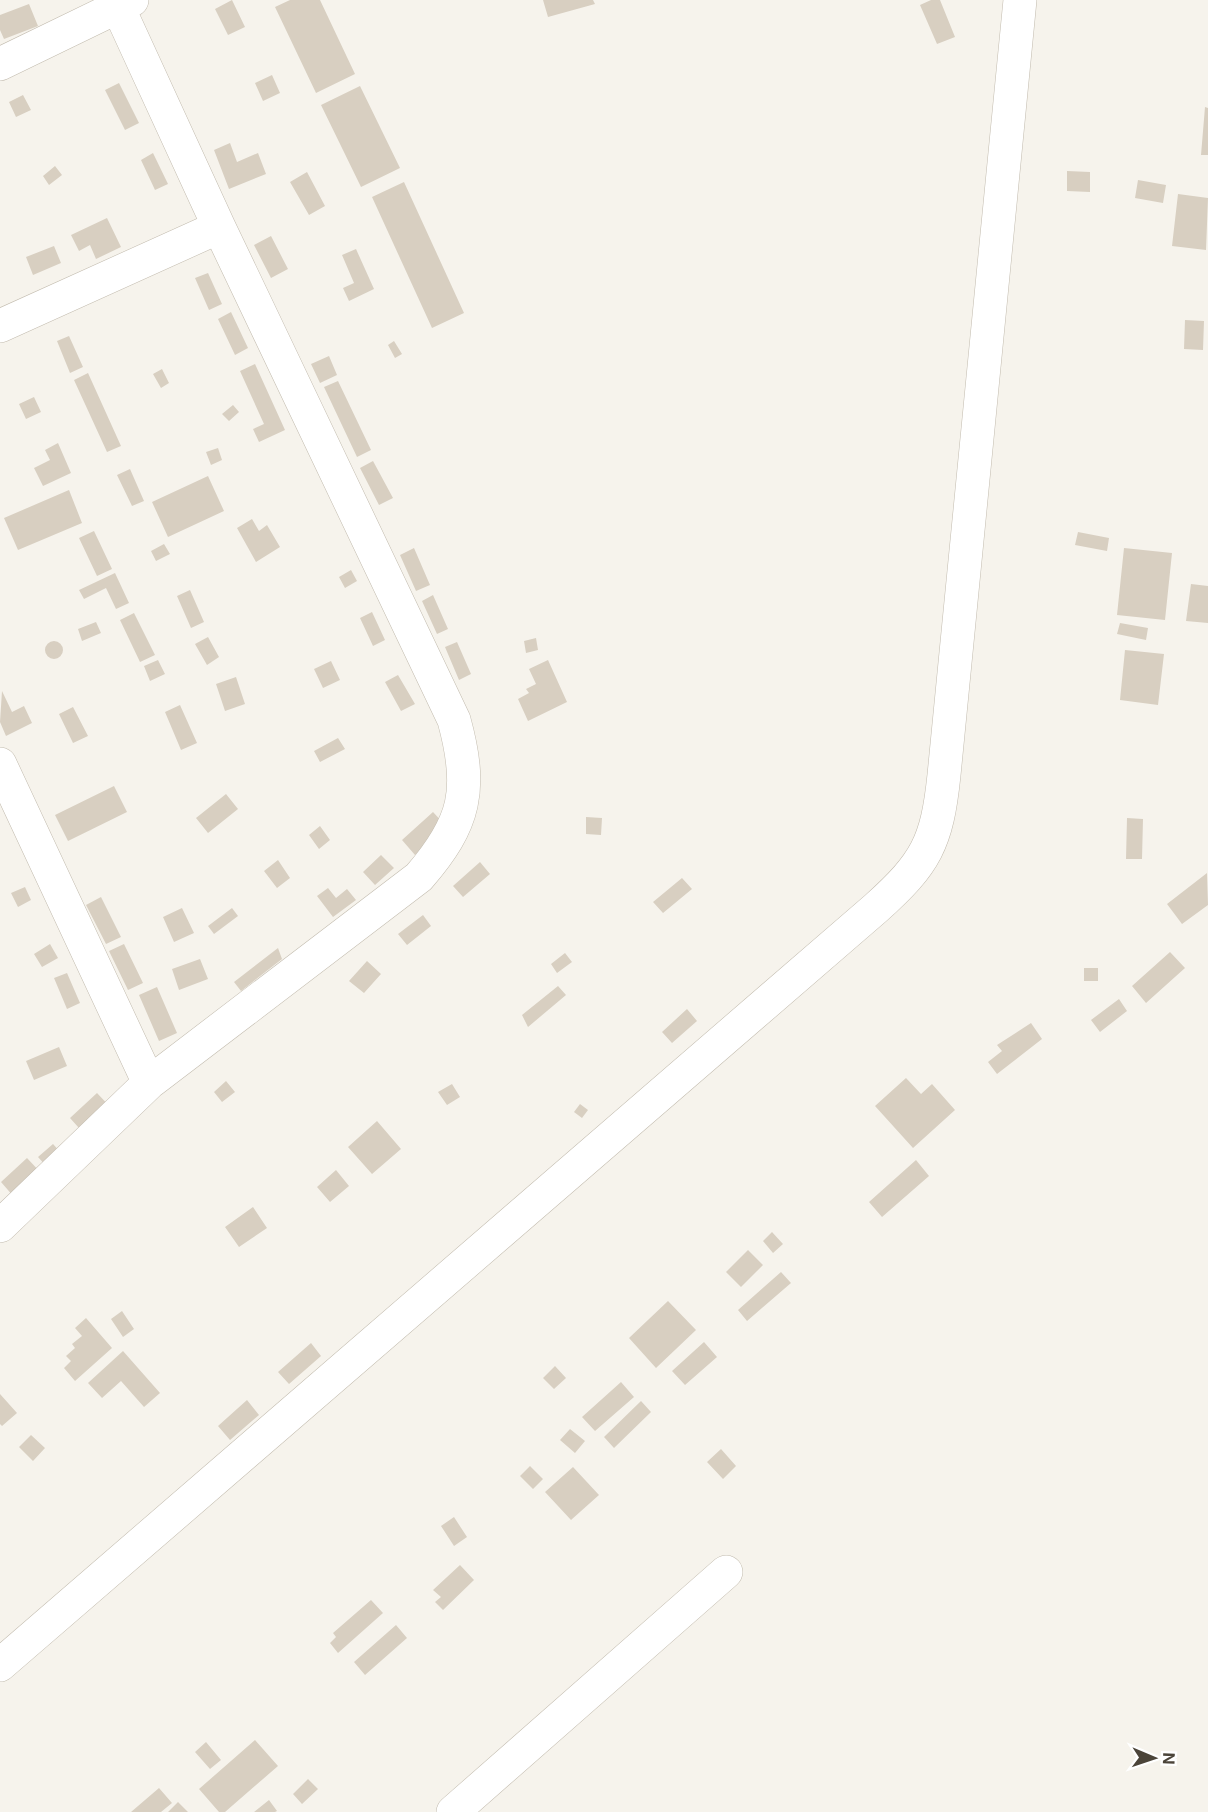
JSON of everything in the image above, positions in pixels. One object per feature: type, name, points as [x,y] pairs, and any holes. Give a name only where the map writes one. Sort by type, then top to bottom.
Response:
[{"type":"street","points":[[0,1665],[876,908],[908,879],[928,849],[940,814],[1020,0]]},
{"type":"street","points":[[0,64],[125,3],[219,227],[454,720],[464,755],[465,785],[461,810],[452,833],[442,850],[419,877],[149,1083],[0,1226]]},
{"type":"street","points":[[0,326],[219,227]]},
{"type":"street","points":[[0,764],[149,1083]]},
{"type":"street","points":[[453,1812],[726,1572]]},
{"type":"building","points":[[232,0],[245,27],[228,35],[215,9]]},
{"type":"building","points":[[290,0],[320,0],[355,74],[316,93],[275,7]]},
{"type":"building","points":[[543,0],[593,0],[595,4],[548,17]]},
{"type":"building","points":[[931,0],[940,0],[955,37],[937,44],[920,5]]},
{"type":"building","points":[[29,4],[38,26],[4,39],[0,30],[0,15]]},
{"type":"building","points":[[272,75],[280,93],[263,101],[255,83]]},
{"type":"building","points":[[119,83],[139,123],[125,130],[105,90]]},
{"type":"building","points":[[360,86],[400,168],[361,187],[321,105]]},
{"type":"building","points":[[23,95],[31,110],[16,117],[9,102]]},
{"type":"building","points":[[1205,107],[1208,108],[1208,155],[1201,155]]},
{"type":"building","points":[[230,143],[237,162],[258,153],[266,174],[229,189],[214,150]]},
{"type":"building","points":[[153,153],[168,184],[155,190],[141,160]]},
{"type":"building","points":[[55,166],[62,175],[49,185],[43,176]]},
{"type":"building","points":[[1067,171],[1090,172],[1090,192],[1067,191]]},
{"type":"building","points":[[307,172],[325,206],[309,215],[290,182]]},
{"type":"building","points":[[1138,180],[1166,185],[1163,203],[1135,198]]},
{"type":"building","points":[[404,182],[464,313],[432,328],[372,197]]},
{"type":"building","points":[[1178,194],[1208,198],[1206,250],[1172,246]]},
{"type":"building","points":[[107,218],[121,247],[96,259],[90,245],[79,251],[71,235]]},
{"type":"building","points":[[271,236],[288,269],[271,278],[254,245]]},
{"type":"building","points":[[54,246],[61,263],[33,275],[26,257]]},
{"type":"building","points":[[356,249],[374,289],[349,301],[343,288],[354,283],[342,255]]},
{"type":"building","points":[[208,273],[222,304],[209,310],[195,278]]},
{"type":"building","points":[[231,312],[248,348],[235,355],[218,319]]},
{"type":"building","points":[[1185,320],[1204,321],[1203,350],[1184,349]]},
{"type":"building","points":[[69,336],[83,367],[70,373],[57,341]]},
{"type":"building","points":[[394,341],[402,354],[395,358],[388,345]]},
{"type":"building","points":[[329,356],[337,375],[320,383],[311,364]]},
{"type":"building","points":[[255,364],[285,430],[259,442],[253,429],[264,424],[240,371]]},
{"type":"building","points":[[162,369],[169,383],[161,388],[153,374]]},
{"type":"building","points":[[88,373],[121,446],[107,452],[74,380]]},
{"type":"building","points":[[338,381],[371,450],[357,457],[324,387]]},
{"type":"building","points":[[34,397],[41,412],[26,419],[19,404]]},
{"type":"building","points":[[233,405],[239,412],[229,421],[222,414]]},
{"type":"building","points":[[58,443],[71,473],[43,486],[34,468],[50,460],[45,450]]},
{"type":"building","points":[[218,448],[222,460],[211,465],[206,452]]},
{"type":"building","points":[[373,461],[393,498],[379,505],[360,468]]},
{"type":"building","points":[[130,469],[144,501],[132,506],[117,475]]},
{"type":"building","points":[[208,476],[224,511],[168,537],[152,502]]},
{"type":"building","points":[[69,490],[82,523],[18,550],[4,518]]},
{"type":"building","points":[[252,519],[259,531],[267,525],[280,547],[256,562],[237,528]]},
{"type":"building","points":[[94,531],[112,569],[97,576],[79,538]]},
{"type":"building","points":[[1078,532],[1109,538],[1107,551],[1075,545]]},
{"type":"building","points":[[164,544],[170,554],[156,561],[151,551]]},
{"type":"building","points":[[414,548],[430,585],[416,591],[400,555]]},
{"type":"building","points":[[1124,548],[1172,553],[1165,620],[1117,615]]},
{"type":"building","points":[[351,570],[357,581],[345,588],[339,577]]},
{"type":"building","points":[[115,573],[129,603],[116,609],[106,588],[84,599],[79,590]]},
{"type":"building","points":[[1191,584],[1208,586],[1208,623],[1186,621]]},
{"type":"building","points":[[190,590],[204,622],[191,628],[177,596]]},
{"type":"building","points":[[433,595],[448,629],[437,634],[422,601]]},
{"type":"building","points":[[372,612],[385,640],[373,646],[360,618]]},
{"type":"building","points":[[134,613],[155,655],[140,662],[120,620]]},
{"type":"building","points":[[96,622],[101,633],[82,641],[78,629]]},
{"type":"building","points":[[1120,623],[1148,628],[1146,640],[1117,634]]},
{"type":"building","points":[[208,637],[219,657],[207,665],[195,644]]},
{"type":"building","points":[[536,638],[538,650],[526,653],[524,641]]},
{"type":"building","points":[[50,641],[58,641],[63,646],[61,657],[50,659],[45,654],[45,646]]},
{"type":"building","points":[[457,642],[471,674],[459,680],[445,647]]},
{"type":"building","points":[[1125,650],[1164,654],[1158,705],[1120,700]]},
{"type":"building","points":[[158,660],[165,674],[150,681],[144,666]]},
{"type":"building","points":[[548,660],[567,702],[528,721],[518,699],[529,693],[526,689],[536,684],[529,669]]},
{"type":"building","points":[[331,661],[340,680],[323,688],[314,669]]},
{"type":"building","points":[[398,675],[415,704],[401,711],[385,682]]},
{"type":"building","points":[[236,677],[245,704],[225,711],[216,684]]},
{"type":"building","points":[[2,691],[12,712],[24,706],[32,723],[6,736],[0,722]]},
{"type":"building","points":[[180,705],[197,743],[181,750],[165,712]]},
{"type":"building","points":[[73,707],[88,736],[73,743],[59,714]]},
{"type":"building","points":[[338,738],[345,749],[320,762],[314,751]]},
{"type":"building","points":[[114,786],[127,812],[68,841],[55,815]]},
{"type":"building","points":[[226,794],[238,809],[208,833],[196,818]]},
{"type":"building","points":[[433,812],[446,826],[415,855],[402,840]]},
{"type":"building","points":[[586,817],[602,818],[601,835],[586,834]]},
{"type":"building","points":[[1127,818],[1143,819],[1142,859],[1126,859]]},
{"type":"building","points":[[320,826],[330,840],[319,849],[309,835]]},
{"type":"building","points":[[381,855],[394,868],[375,885],[363,872]]},
{"type":"building","points":[[278,860],[290,878],[277,888],[264,871]]},
{"type":"building","points":[[480,862],[490,874],[463,897],[453,886]]},
{"type":"building","points":[[1207,873],[1208,905],[1182,924],[1167,904]]},
{"type":"building","points":[[682,878],[692,889],[663,913],[653,902]]},
{"type":"building","points":[[25,887],[31,900],[18,907],[11,893]]},
{"type":"building","points":[[328,888],[336,898],[347,889],[356,900],[333,917],[317,896]]},
{"type":"building","points":[[101,897],[121,937],[106,944],[86,905]]},
{"type":"building","points":[[182,908],[194,933],[174,942],[163,917]]},
{"type":"building","points":[[232,908],[238,916],[214,934],[208,926]]},
{"type":"building","points":[[423,915],[431,926],[407,945],[398,934]]},
{"type":"building","points":[[50,944],[58,958],[42,967],[34,954]]},
{"type":"building","points":[[124,944],[143,983],[128,990],[109,951]]},
{"type":"building","points":[[278,948],[282,959],[241,991],[234,982]]},
{"type":"building","points":[[1170,952],[1185,968],[1146,1003],[1132,986]]},
{"type":"building","points":[[565,953],[572,962],[557,973],[551,964]]},
{"type":"building","points":[[200,959],[208,979],[179,990],[172,969]]},
{"type":"building","points":[[367,961],[381,974],[364,993],[349,981]]},
{"type":"building","points":[[1084,968],[1098,968],[1098,981],[1084,981]]},
{"type":"building","points":[[67,973],[80,1003],[67,1009],[54,978]]},
{"type":"building","points":[[558,986],[566,995],[528,1027],[522,1015]]},
{"type":"building","points":[[157,987],[177,1033],[159,1041],[139,995]]},
{"type":"building","points":[[1119,999],[1127,1011],[1100,1032],[1091,1020]]},
{"type":"building","points":[[687,1009],[697,1021],[672,1043],[662,1032]]},
{"type":"building","points":[[1031,1023],[1042,1039],[997,1074],[988,1062],[1002,1051],[997,1045]]},
{"type":"building","points":[[59,1047],[67,1066],[34,1080],[26,1061]]},
{"type":"building","points":[[906,1078],[921,1094],[932,1084],[955,1110],[913,1148],[875,1106]]},
{"type":"building","points":[[226,1081],[235,1092],[222,1102],[214,1092]]},
{"type":"building","points":[[452,1084],[460,1097],[447,1105],[438,1092]]},
{"type":"building","points":[[97,1093],[114,1111],[87,1137],[70,1118]]},
{"type":"building","points":[[580,1104],[588,1110],[582,1118],[574,1112]]},
{"type":"building","points":[[377,1121],[401,1149],[372,1174],[348,1147]]},
{"type":"building","points":[[53,1144],[62,1154],[47,1167],[38,1157]]},
{"type":"building","points":[[27,1158],[41,1173],[14,1197],[1,1182]]},
{"type":"building","points":[[916,1160],[929,1176],[882,1217],[869,1202]]},
{"type":"building","points":[[336,1170],[349,1186],[330,1202],[317,1187]]},
{"type":"building","points":[[253,1207],[267,1228],[239,1247],[225,1227]]},
{"type":"building","points":[[772,1232],[783,1244],[773,1253],[763,1241]]},
{"type":"building","points":[[748,1250],[763,1265],[741,1287],[726,1272]]},
{"type":"building","points":[[781,1272],[791,1283],[747,1321],[738,1310]]},
{"type":"building","points":[[668,1301],[696,1330],[656,1368],[629,1338]]},
{"type":"building","points":[[122,1311],[134,1329],[123,1337],[111,1319]]},
{"type":"building","points":[[86,1318],[112,1348],[75,1381],[64,1368],[71,1361],[66,1356],[75,1348],[72,1344],[82,1336],[75,1328]]},
{"type":"building","points":[[704,1342],[717,1357],[685,1385],[672,1371]]},
{"type":"building","points":[[311,1343],[321,1356],[289,1384],[278,1372]]},
{"type":"building","points":[[123,1351],[160,1393],[144,1407],[121,1381],[102,1398],[88,1383]]},
{"type":"building","points":[[555,1366],[566,1378],[554,1389],[543,1378]]},
{"type":"building","points":[[621,1382],[634,1397],[595,1431],[582,1417]]},
{"type":"building","points":[[0,1394],[17,1413],[2,1426],[0,1424]]},
{"type":"building","points":[[247,1400],[259,1415],[230,1440],[218,1426]]},
{"type":"building","points":[[641,1401],[651,1412],[614,1448],[604,1437]]},
{"type":"building","points":[[570,1429],[585,1441],[575,1453],[560,1440]]},
{"type":"building","points":[[31,1435],[45,1448],[33,1461],[19,1447]]},
{"type":"building","points":[[721,1449],[736,1466],[723,1479],[707,1462]]},
{"type":"building","points":[[530,1466],[543,1479],[533,1489],[520,1476]]},
{"type":"building","points":[[573,1467],[599,1495],[571,1520],[545,1492]]},
{"type":"building","points":[[454,1517],[467,1537],[454,1546],[441,1526]]},
{"type":"building","points":[[460,1565],[474,1580],[443,1610],[435,1602],[441,1597],[433,1590]]},
{"type":"building","points":[[371,1600],[383,1613],[338,1653],[330,1643],[336,1637],[333,1633]]},
{"type":"building","points":[[396,1625],[407,1638],[365,1675],[354,1662]]},
{"type":"building","points":[[255,1740],[278,1766],[225,1812],[219,1812],[199,1789]]},
{"type":"building","points":[[206,1742],[221,1760],[210,1769],[195,1752]]},
{"type":"building","points":[[308,1779],[318,1789],[302,1804],[293,1794]]},
{"type":"building","points":[[159,1788],[172,1803],[161,1812],[131,1812]]},
{"type":"building","points":[[269,1800],[277,1811],[254,1812]]},
{"type":"building","points":[[178,1802],[188,1812],[168,1812]]}]
